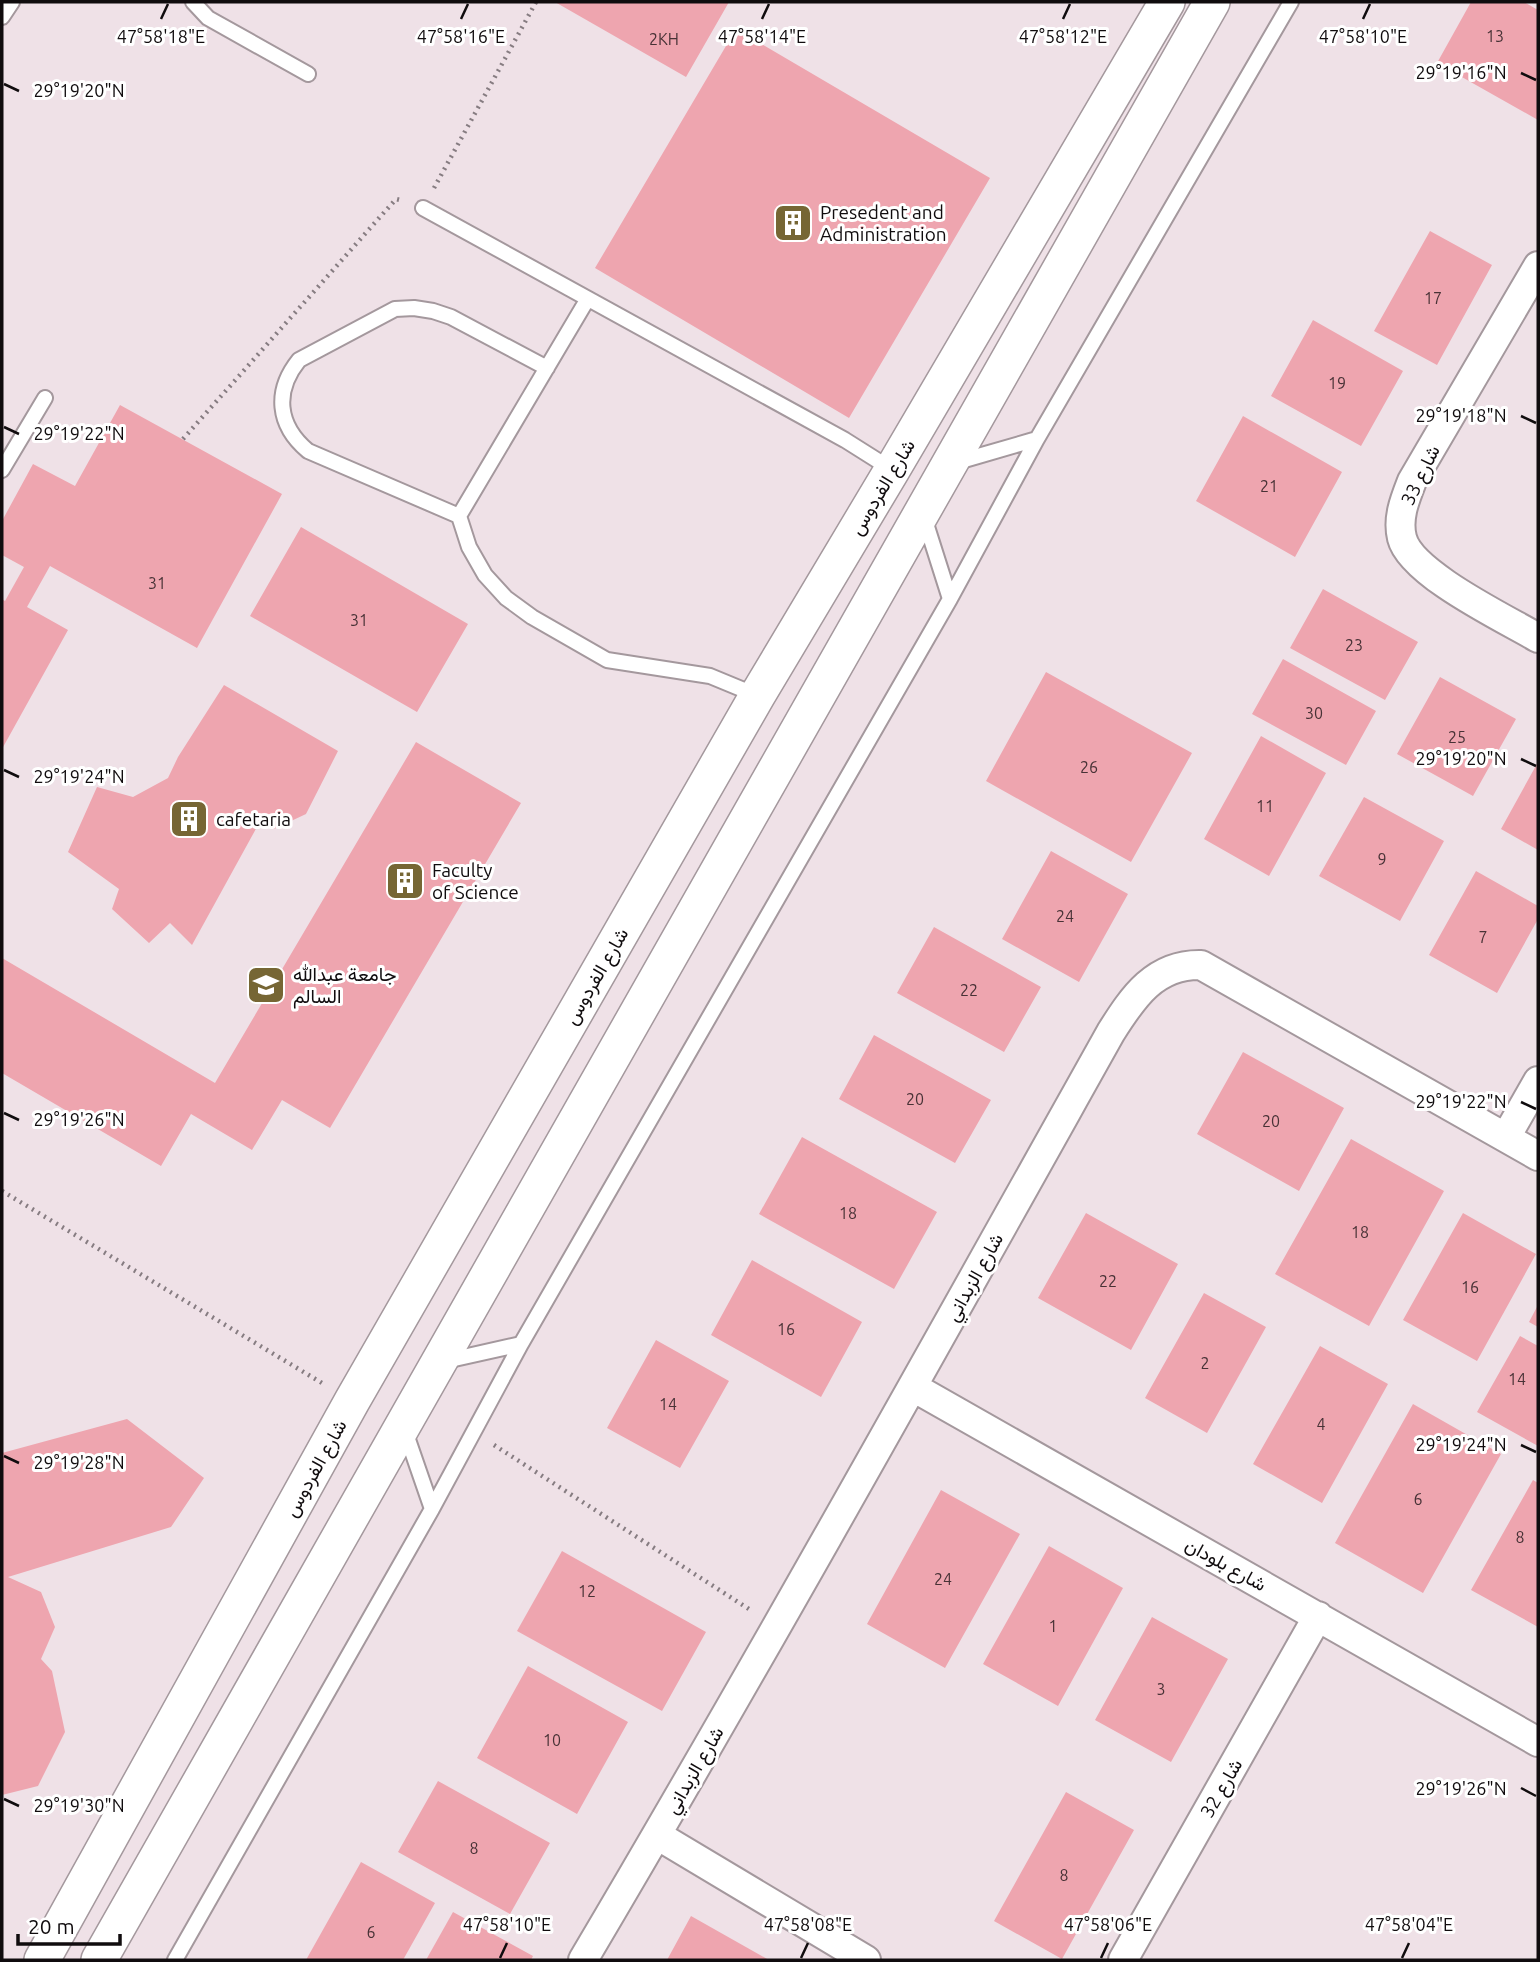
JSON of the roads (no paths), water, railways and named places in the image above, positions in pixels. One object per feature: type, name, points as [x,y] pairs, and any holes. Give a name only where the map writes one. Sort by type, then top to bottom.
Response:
[{"type":"street","name":"شارع الفردوس","points":[[42,1960],[352,1401],[757,696],[1167,2]]},
{"type":"street","points":[[99,1960],[401,1422],[945,465],[1212,2]]},
{"type":"street","name":"شارع 33","points":[[1538,266],[1412,481],[1402,508],[1401,521],[1402,538],[1417,564],[1538,638]]},
{"type":"street","name":"شارع الزبداني","points":[[583,1960],[913,1387],[1111,1032],[1147,984],[1167,971],[1201,965],[1538,1156]]},
{"type":"street","points":[[1506,1137],[1538,1081]]},
{"type":"street","name":"شارع بلودان","points":[[913,1387],[1538,1742]]},
{"type":"street","name":"شارع 32","points":[[1123,1960],[1318,1616]]},
{"type":"street","points":[[657,1835],[866,1960]]},
{"type":"lane","points":[[2,17],[12,2]]},
{"type":"lane","points":[[193,2],[208,18],[308,74]]},
{"type":"lane","points":[[174,1960],[432,1509],[521,1344],[950,599],[1037,439],[1291,2]]},
{"type":"lane","points":[[423,208],[845,440],[892,470]]},
{"type":"lane","points":[[587,300],[459,516],[469,547],[485,575],[506,598],[532,617],[607,660],[710,676],[757,696]]},
{"type":"lane","points":[[459,516],[308,451],[298,443],[290,432],[282,407],[285,382],[291,370],[299,360],[395,309],[414,308],[451,317],[547,368]]},
{"type":"lane","points":[[2,470],[45,398]]},
{"type":"lane","points":[[945,465],[1037,439]]},
{"type":"lane","points":[[922,508],[950,599]]},
{"type":"lane","points":[[435,1364],[521,1344]]},
{"type":"lane","points":[[401,1422],[432,1509]]},
{"type":"place","name":"Presedent and Administration","points":[[793,223]]},
{"type":"place","name":"cafetaria","points":[[189,819]]},
{"type":"place","name":"Faculty of Science","points":[[405,881]]},
{"type":"place","name":"جامعة عبدالله السالم","points":[[266,985]]}]
